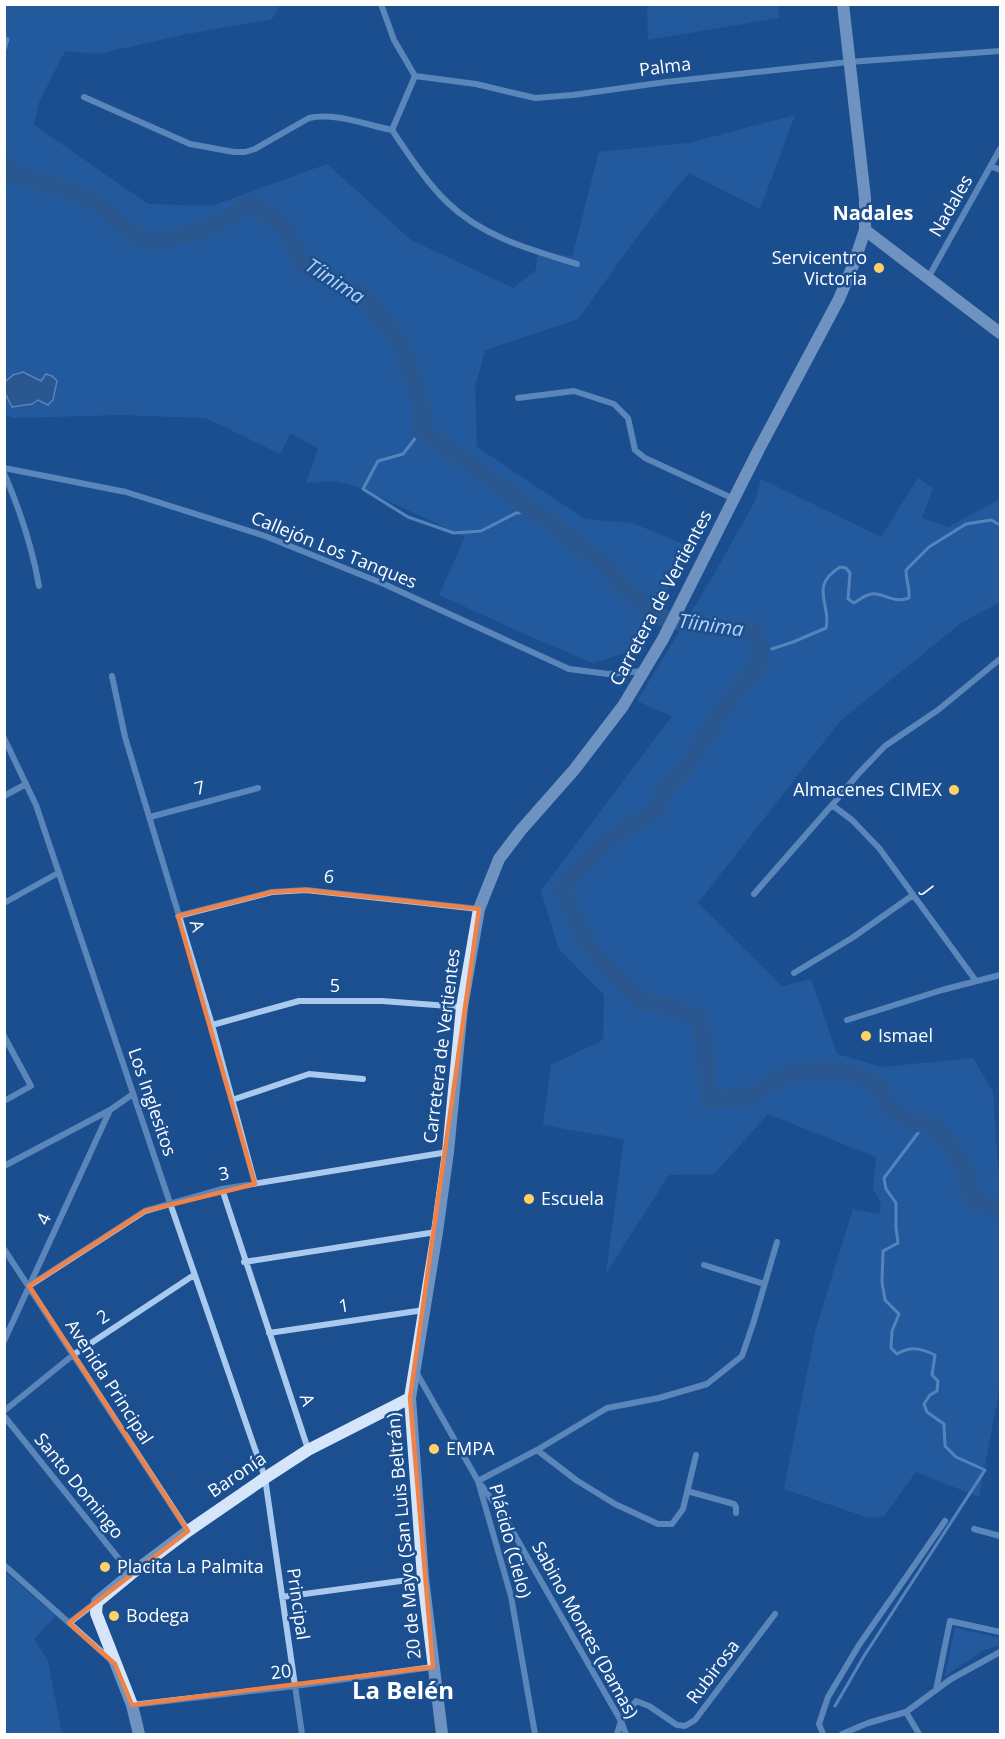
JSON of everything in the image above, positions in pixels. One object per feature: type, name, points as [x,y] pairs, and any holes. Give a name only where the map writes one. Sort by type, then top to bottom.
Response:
[{"type":"main road","name":"Carretera de Vertientes","points":[[415,1370],[448,1152],[462,1007],[479,909],[499,859],[521,830],[574,770],[623,706],[645,671],[840,299],[865,230],[863,175],[843,4]]},
{"type":"main road","points":[[865,230],[1000,333]]},
{"type":"main road","name":"20 de Mayo (San Luis Beltrán)","points":[[415,1370],[410,1398],[423,1578],[442,1734]]},
{"type":"main road","name":"Baronía","points":[[97,1602],[188,1531],[265,1478],[308,1450],[410,1398]]},
{"type":"main road","points":[[97,1602],[96,1613],[132,1705],[139,1734]]},
{"type":"street","points":[[381,4],[394,40],[415,76],[392,130]]},
{"type":"street","name":"Palma","points":[[415,76],[476,84],[535,98],[849,62],[1000,51]]},
{"type":"street","points":[[84,97],[190,144],[234,152],[255,149],[309,118],[319,116],[330,116],[392,130],[437,192],[464,216],[486,231],[513,243],[577,264]]},
{"type":"street","name":"Nadales","points":[[927,278],[1000,149]]},
{"type":"street","points":[[991,166],[1000,170]]},
{"type":"street","points":[[518,398],[574,390],[614,404],[628,418],[635,450],[645,458],[734,500]]},
{"type":"street","name":"Callejón Los Tanques","points":[[4,468],[126,492],[265,536],[384,584],[569,669],[608,674],[645,671]]},
{"type":"street","points":[[4,473],[20,511],[35,562],[39,586]]},
{"type":"street","points":[[754,894],[858,773],[885,746],[938,710],[1000,660]]},
{"type":"street","name":"A","points":[[112,676],[125,737],[212,1025],[255,1184]]},
{"type":"street","name":"Los Inglesitos","points":[[4,738],[36,805],[194,1275],[265,1478]]},
{"type":"street","points":[[4,796],[26,784]]},
{"type":"street","name":"7","points":[[150,817],[258,788]]},
{"type":"street","name":"J","points":[[832,805],[852,820],[879,848],[976,981]]},
{"type":"street","points":[[4,903],[58,873]]},
{"type":"street","name":"6","points":[[178,916],[272,892],[306,890],[479,909]]},
{"type":"street","points":[[794,973],[852,938],[913,895]]},
{"type":"street","points":[[847,1020],[1000,975]]},
{"type":"street","name":"5","points":[[212,1025],[299,1001],[382,1001],[462,1007]]},
{"type":"street","points":[[4,1035],[31,1086],[4,1101]]},
{"type":"street","points":[[232,1100],[309,1074],[363,1078]]},
{"type":"street","points":[[4,1166],[110,1110],[134,1094]]},
{"type":"street","name":"4","points":[[4,1341],[110,1110]]},
{"type":"street","name":"3","points":[[29,1286],[146,1211],[170,1203],[222,1190],[448,1152]]},
{"type":"street","name":"A","points":[[222,1190],[308,1450]]},
{"type":"street","points":[[244,1262],[437,1232]]},
{"type":"street","points":[[478,1481],[537,1450],[607,1408],[659,1398],[707,1384],[742,1356],[777,1242]]},
{"type":"street","name":"Avenida Principal","points":[[4,1249],[188,1531]]},
{"type":"street","points":[[704,1265],[764,1284]]},
{"type":"street","name":"2","points":[[4,1412],[73,1355],[194,1275]]},
{"type":"street","name":"1","points":[[268,1333],[425,1310]]},
{"type":"street","name":"Plácido (Cielo)","points":[[415,1370],[478,1481],[511,1596],[535,1734]]},
{"type":"street","name":"Santo Domingo","points":[[4,1416],[130,1574]]},
{"type":"street","points":[[537,1450],[576,1480],[615,1504],[658,1524],[672,1524],[683,1509],[696,1455]]},
{"type":"street","name":"Principal","points":[[265,1478],[302,1734]]},
{"type":"street","name":"Sabino Montes (Damas)","points":[[478,1481],[504,1518],[621,1721],[626,1734]]},
{"type":"street","points":[[687,1491],[734,1504],[736,1513]]},
{"type":"street","points":[[824,1734],[819,1724],[828,1697],[859,1645],[945,1521]]},
{"type":"street","points":[[974,1530],[1000,1536]]},
{"type":"street","points":[[4,1565],[115,1664]]},
{"type":"street","points":[[282,1597],[423,1578]]},
{"type":"street","points":[[69,1623],[97,1602]]},
{"type":"street","name":"Rubirosa","points":[[621,1721],[636,1701],[649,1706],[677,1725],[685,1726],[695,1720],[775,1614]]},
{"type":"street","points":[[936,1690],[951,1621],[1000,1632]]},
{"type":"street","points":[[842,1734],[906,1712],[951,1679],[1000,1652]]},
{"type":"street","name":"20","points":[[132,1705],[295,1686],[433,1666]]},
{"type":"street","points":[[906,1712],[919,1734]]},
{"type":"street","points":[[617,1734],[621,1721]]},
{"type":"highlighted area","points":[[306,890],[479,909],[410,1398],[433,1667],[132,1705],[115,1664],[69,1623],[188,1531],[29,1286],[145,1211],[255,1184],[178,916],[272,892]]},
{"type":"shaded area","points":[[5,5],[280,5],[272,19],[182,35],[98,54],[65,51],[39,102],[34,125],[148,204],[212,206],[327,164],[411,240],[513,288],[536,270],[538,250],[572,257],[599,152],[689,143],[795,115],[760,209],[689,173],[645,226],[578,319],[485,350],[475,387],[477,447],[585,519],[632,523],[691,547],[637,649],[593,663],[439,595],[465,537],[359,487],[336,481],[306,483],[318,449],[291,433],[280,454],[206,418],[121,415],[13,418],[5,414]]},
{"type":"shaded area","points":[[647,5],[778,5],[779,18],[648,40]]},
{"type":"shaded area","points":[[23,372],[41,381],[46,374],[57,381],[53,400],[48,405],[38,400],[32,404],[12,407],[5,393],[5,382],[13,375]]},
{"type":"shaded area","points":[[918,478],[933,488],[922,518],[948,527],[1000,499],[1000,602],[961,623],[840,721],[698,903],[782,986],[811,979],[837,1054],[882,1067],[973,1058],[993,1092],[998,1168],[1000,1170],[1000,1384],[979,1497],[916,1472],[884,1516],[869,1518],[784,1489],[816,1328],[853,1209],[880,1214],[881,1204],[873,1188],[876,1157],[768,1114],[714,1174],[669,1175],[606,1273],[624,1139],[543,1125],[551,1065],[603,1040],[604,995],[559,949],[541,891],[672,716],[637,701],[712,578],[755,501],[761,479],[881,537]]},
{"type":"shaded area","points":[[5,1572],[56,1616],[34,1639],[48,1661],[62,1734],[5,1734]]},
{"type":"shaded area","points":[[955,1628],[1000,1638],[1000,1645],[984,1650],[945,1676]]},
{"type":"waterway","name":"Tíinima","points":[[4,37],[8,39],[4,53]]},
{"type":"waterway","name":"Tíinima","points":[[4,165],[12,174],[47,183],[92,200],[135,235],[153,242],[198,232],[235,214],[248,203],[264,212],[283,226],[303,264],[368,300],[401,344],[421,404],[423,428],[421,431],[547,519],[603,563],[625,589],[657,616],[704,628],[752,628],[762,652],[754,671],[727,703],[683,771],[665,788],[658,808],[606,842],[561,889],[587,944],[638,1000],[671,1007],[699,1019],[707,1061],[709,1100],[748,1097],[792,1073],[827,1070],[852,1072],[879,1086],[889,1108],[911,1122],[934,1126],[950,1145],[965,1170],[972,1199],[1000,1209]]},
{"type":"waterway","name":"Tíinima","points":[[4,176],[12,174]]},
{"type":"waterway","points":[[421,431],[403,454],[378,461],[363,489],[408,517],[454,533],[481,531],[516,513],[534,512]]},
{"type":"waterway","points":[[762,652],[826,628],[823,589],[830,574],[840,567],[846,568],[850,573],[848,599],[854,603],[871,594],[898,600],[909,598],[906,570],[929,547],[966,524],[991,520],[1000,525]]},
{"type":"waterway","points":[[835,1706],[864,1656],[985,1470],[956,1457],[945,1446],[944,1424],[927,1412],[924,1404],[930,1395],[937,1391],[938,1381],[932,1375],[935,1355],[916,1349],[897,1354],[891,1348],[892,1331],[899,1314],[885,1300],[882,1282],[883,1251],[898,1243],[896,1203],[886,1189],[884,1178],[924,1125]]},
{"type":"place","name":"Servicentro Victoria","points":[[879,268]]},
{"type":"place","name":"Almacenes CIMEX","points":[[954,790]]},
{"type":"place","name":"Ismael","points":[[866,1036]]},
{"type":"place","name":"Escuela","points":[[529,1199]]},
{"type":"place","name":"EMPA","points":[[434,1449]]},
{"type":"place","name":"Placita La Palmita","points":[[105,1567]]},
{"type":"place","name":"Bodega","points":[[114,1616]]},
{"type":"district","name":"Nadales","points":[[873,213]]},
{"type":"district","name":"La Belén","points":[[403,1691]]}]
